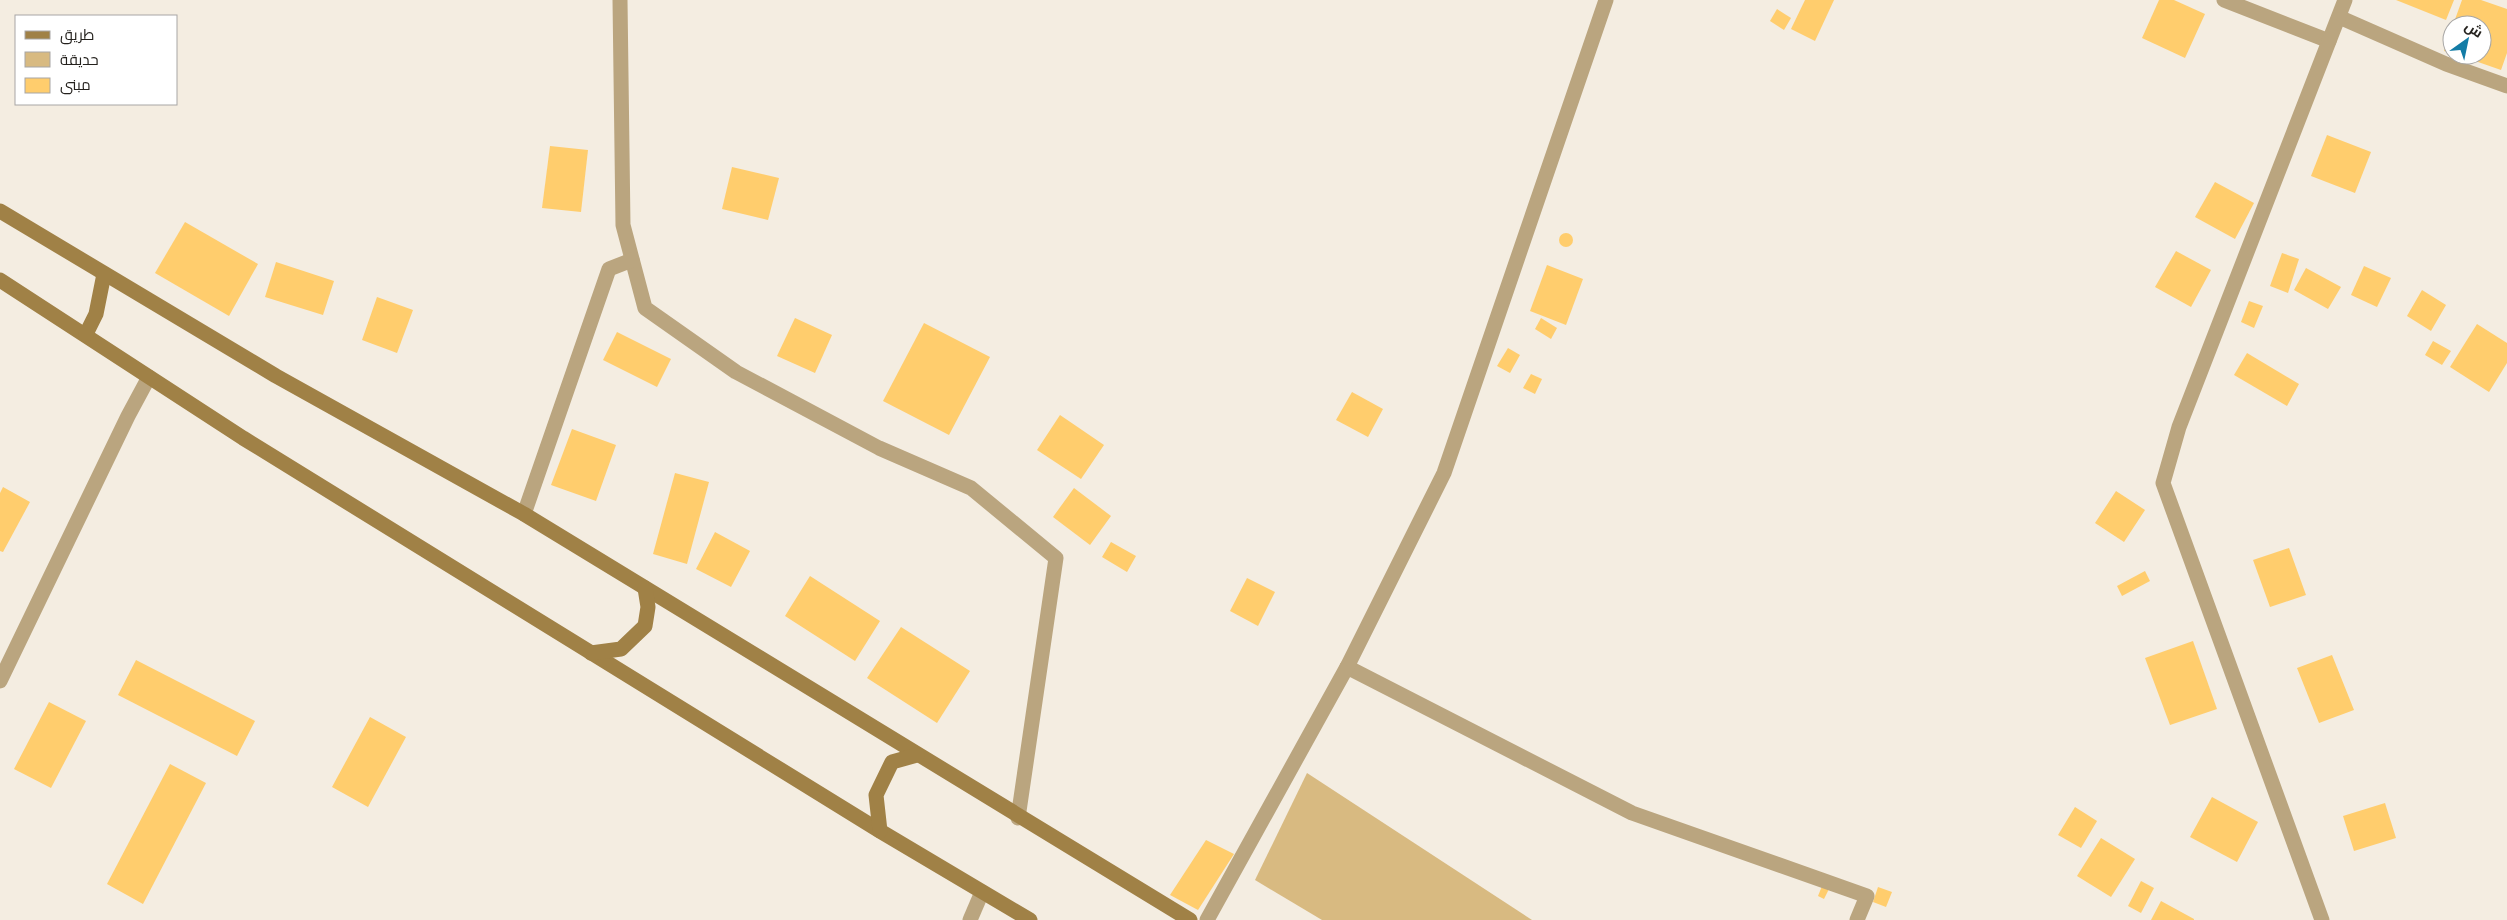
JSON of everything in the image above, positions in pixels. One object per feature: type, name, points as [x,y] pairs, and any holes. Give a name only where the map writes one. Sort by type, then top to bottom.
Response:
[{"type":"main road","points":[[0,211],[276,376],[524,514],[1018,818],[1190,920]]},
{"type":"main road","points":[[86,334],[96,314],[104,274]]},
{"type":"main road","points":[[0,280],[86,334],[242,438],[880,831],[1030,920]]},
{"type":"main road","points":[[591,653],[621,648],[645,626],[648,607],[645,588]]},
{"type":"main road","points":[[880,831],[876,795],[880,786],[892,762],[917,755]]},
{"type":"street","points":[[620,0],[623,225],[645,308],[736,372],[879,448],[971,488],[1056,558],[1018,818]]},
{"type":"street","points":[[1207,920],[1347,667],[1444,473],[1606,0]]},
{"type":"street","points":[[2224,0],[2329,42]]},
{"type":"street","points":[[2322,920],[2163,484],[2179,427],[2345,0]]},
{"type":"street","points":[[2339,17],[2446,64],[2507,86]]},
{"type":"street","points":[[524,514],[609,269],[632,260]]},
{"type":"street","points":[[0,682],[128,416],[149,377]]},
{"type":"street","points":[[1347,667],[1632,813],[1867,896],[1857,920]]},
{"type":"street","points":[[970,920],[982,892]]},
{"type":"green space","points":[[1307,773],[1532,920],[1322,920],[1255,880]]},
{"type":"building","points":[[1805,0],[1834,0],[1815,41],[1791,29]]},
{"type":"building","points":[[2159,0],[2174,0],[2205,14],[2185,58],[2142,38]]},
{"type":"building","points":[[2396,0],[2454,0],[2448,15],[2442,15],[2442,18]]},
{"type":"building","points":[[2462,0],[2481,0],[2507,9],[2507,53],[2501,70],[2487,65],[2492,65],[2492,15],[2457,15]]},
{"type":"building","points":[[1777,9],[1791,18],[1784,30],[1770,21]]},
{"type":"building","points":[[2327,135],[2371,152],[2355,193],[2311,176]]},
{"type":"building","points":[[550,146],[588,150],[581,212],[542,208]]},
{"type":"building","points":[[732,167],[779,178],[768,220],[722,209]]},
{"type":"building","points":[[2215,182],[2254,203],[2235,239],[2195,217]]},
{"type":"building","points":[[185,222],[258,264],[229,316],[155,273]]},
{"type":"building","points":[[1563,233],[1569,233],[1573,240],[1569,247],[1563,247],[1559,243],[1559,237]]},
{"type":"building","points":[[2176,251],[2211,270],[2191,307],[2155,287]]},
{"type":"building","points":[[2282,253],[2299,259],[2288,293],[2270,286]]},
{"type":"building","points":[[276,262],[334,281],[323,315],[265,297]]},
{"type":"building","points":[[1547,265],[1583,279],[1566,325],[1530,311]]},
{"type":"building","points":[[2364,266],[2391,278],[2377,307],[2351,295]]},
{"type":"building","points":[[2306,268],[2341,287],[2328,309],[2294,290]]},
{"type":"building","points":[[2422,290],[2446,305],[2431,331],[2407,316]]},
{"type":"building","points":[[377,297],[413,310],[397,353],[362,340]]},
{"type":"building","points":[[2249,301],[2263,306],[2254,328],[2241,322]]},
{"type":"building","points":[[795,318],[832,335],[815,373],[777,356]]},
{"type":"building","points":[[1541,318],[1557,328],[1551,339],[1535,329]]},
{"type":"building","points":[[924,323],[990,357],[949,435],[883,401]]},
{"type":"building","points":[[2477,324],[2507,343],[2507,363],[2489,392],[2450,367]]},
{"type":"building","points":[[617,332],[671,359],[657,387],[603,360]]},
{"type":"building","points":[[2433,341],[2451,351],[2442,365],[2425,355]]},
{"type":"building","points":[[1508,348],[1520,355],[1510,373],[1497,366]]},
{"type":"building","points":[[2247,353],[2299,384],[2287,406],[2234,375]]},
{"type":"building","points":[[1531,374],[1542,379],[1535,394],[1523,388]]},
{"type":"building","points":[[1352,392],[1383,409],[1368,437],[1336,420]]},
{"type":"building","points":[[1060,415],[1104,445],[1081,479],[1037,450]]},
{"type":"building","points":[[572,429],[616,445],[596,501],[551,485]]},
{"type":"building","points":[[675,473],[709,482],[687,564],[653,554]]},
{"type":"building","points":[[3,487],[30,502],[3,552],[0,551],[0,493]]},
{"type":"building","points":[[1074,488],[1111,516],[1090,545],[1053,517]]},
{"type":"building","points":[[2116,491],[2145,510],[2124,542],[2095,523]]},
{"type":"building","points":[[715,532],[750,551],[731,587],[696,569]]},
{"type":"building","points":[[1111,542],[1136,556],[1127,572],[1102,557]]},
{"type":"building","points":[[2289,548],[2306,595],[2270,607],[2253,560]]},
{"type":"building","points":[[2145,571],[2150,581],[2122,596],[2117,586]]},
{"type":"building","points":[[810,576],[880,621],[855,661],[785,616]]},
{"type":"building","points":[[1247,578],[1275,592],[1258,626],[1230,611]]},
{"type":"building","points":[[901,627],[970,671],[937,723],[867,678]]},
{"type":"building","points":[[2193,641],[2217,709],[2170,725],[2145,658]]},
{"type":"building","points":[[2332,655],[2354,710],[2319,723],[2297,668]]},
{"type":"building","points":[[136,660],[255,721],[237,756],[118,695]]},
{"type":"building","points":[[49,702],[86,721],[51,788],[14,769]]},
{"type":"building","points":[[370,717],[406,737],[368,807],[332,787]]},
{"type":"building","points":[[170,764],[206,783],[143,904],[107,884]]},
{"type":"building","points":[[2212,797],[2258,822],[2237,862],[2190,837]]},
{"type":"building","points":[[2385,803],[2396,838],[2354,851],[2343,816]]},
{"type":"building","points":[[2075,807],[2097,821],[2081,848],[2058,835]]},
{"type":"building","points":[[2101,838],[2135,859],[2111,897],[2077,876]]},
{"type":"building","points":[[1206,840],[1234,854],[1198,910],[1170,895]]},
{"type":"building","points":[[2141,881],[2154,888],[2141,913],[2128,906]]},
{"type":"building","points":[[1822,886],[1829,889],[1824,899],[1818,896]]},
{"type":"building","points":[[1878,887],[1892,892],[1886,907],[1873,902]]},
{"type":"building","points":[[2161,901],[2194,919],[2194,920],[2151,920]]}]
